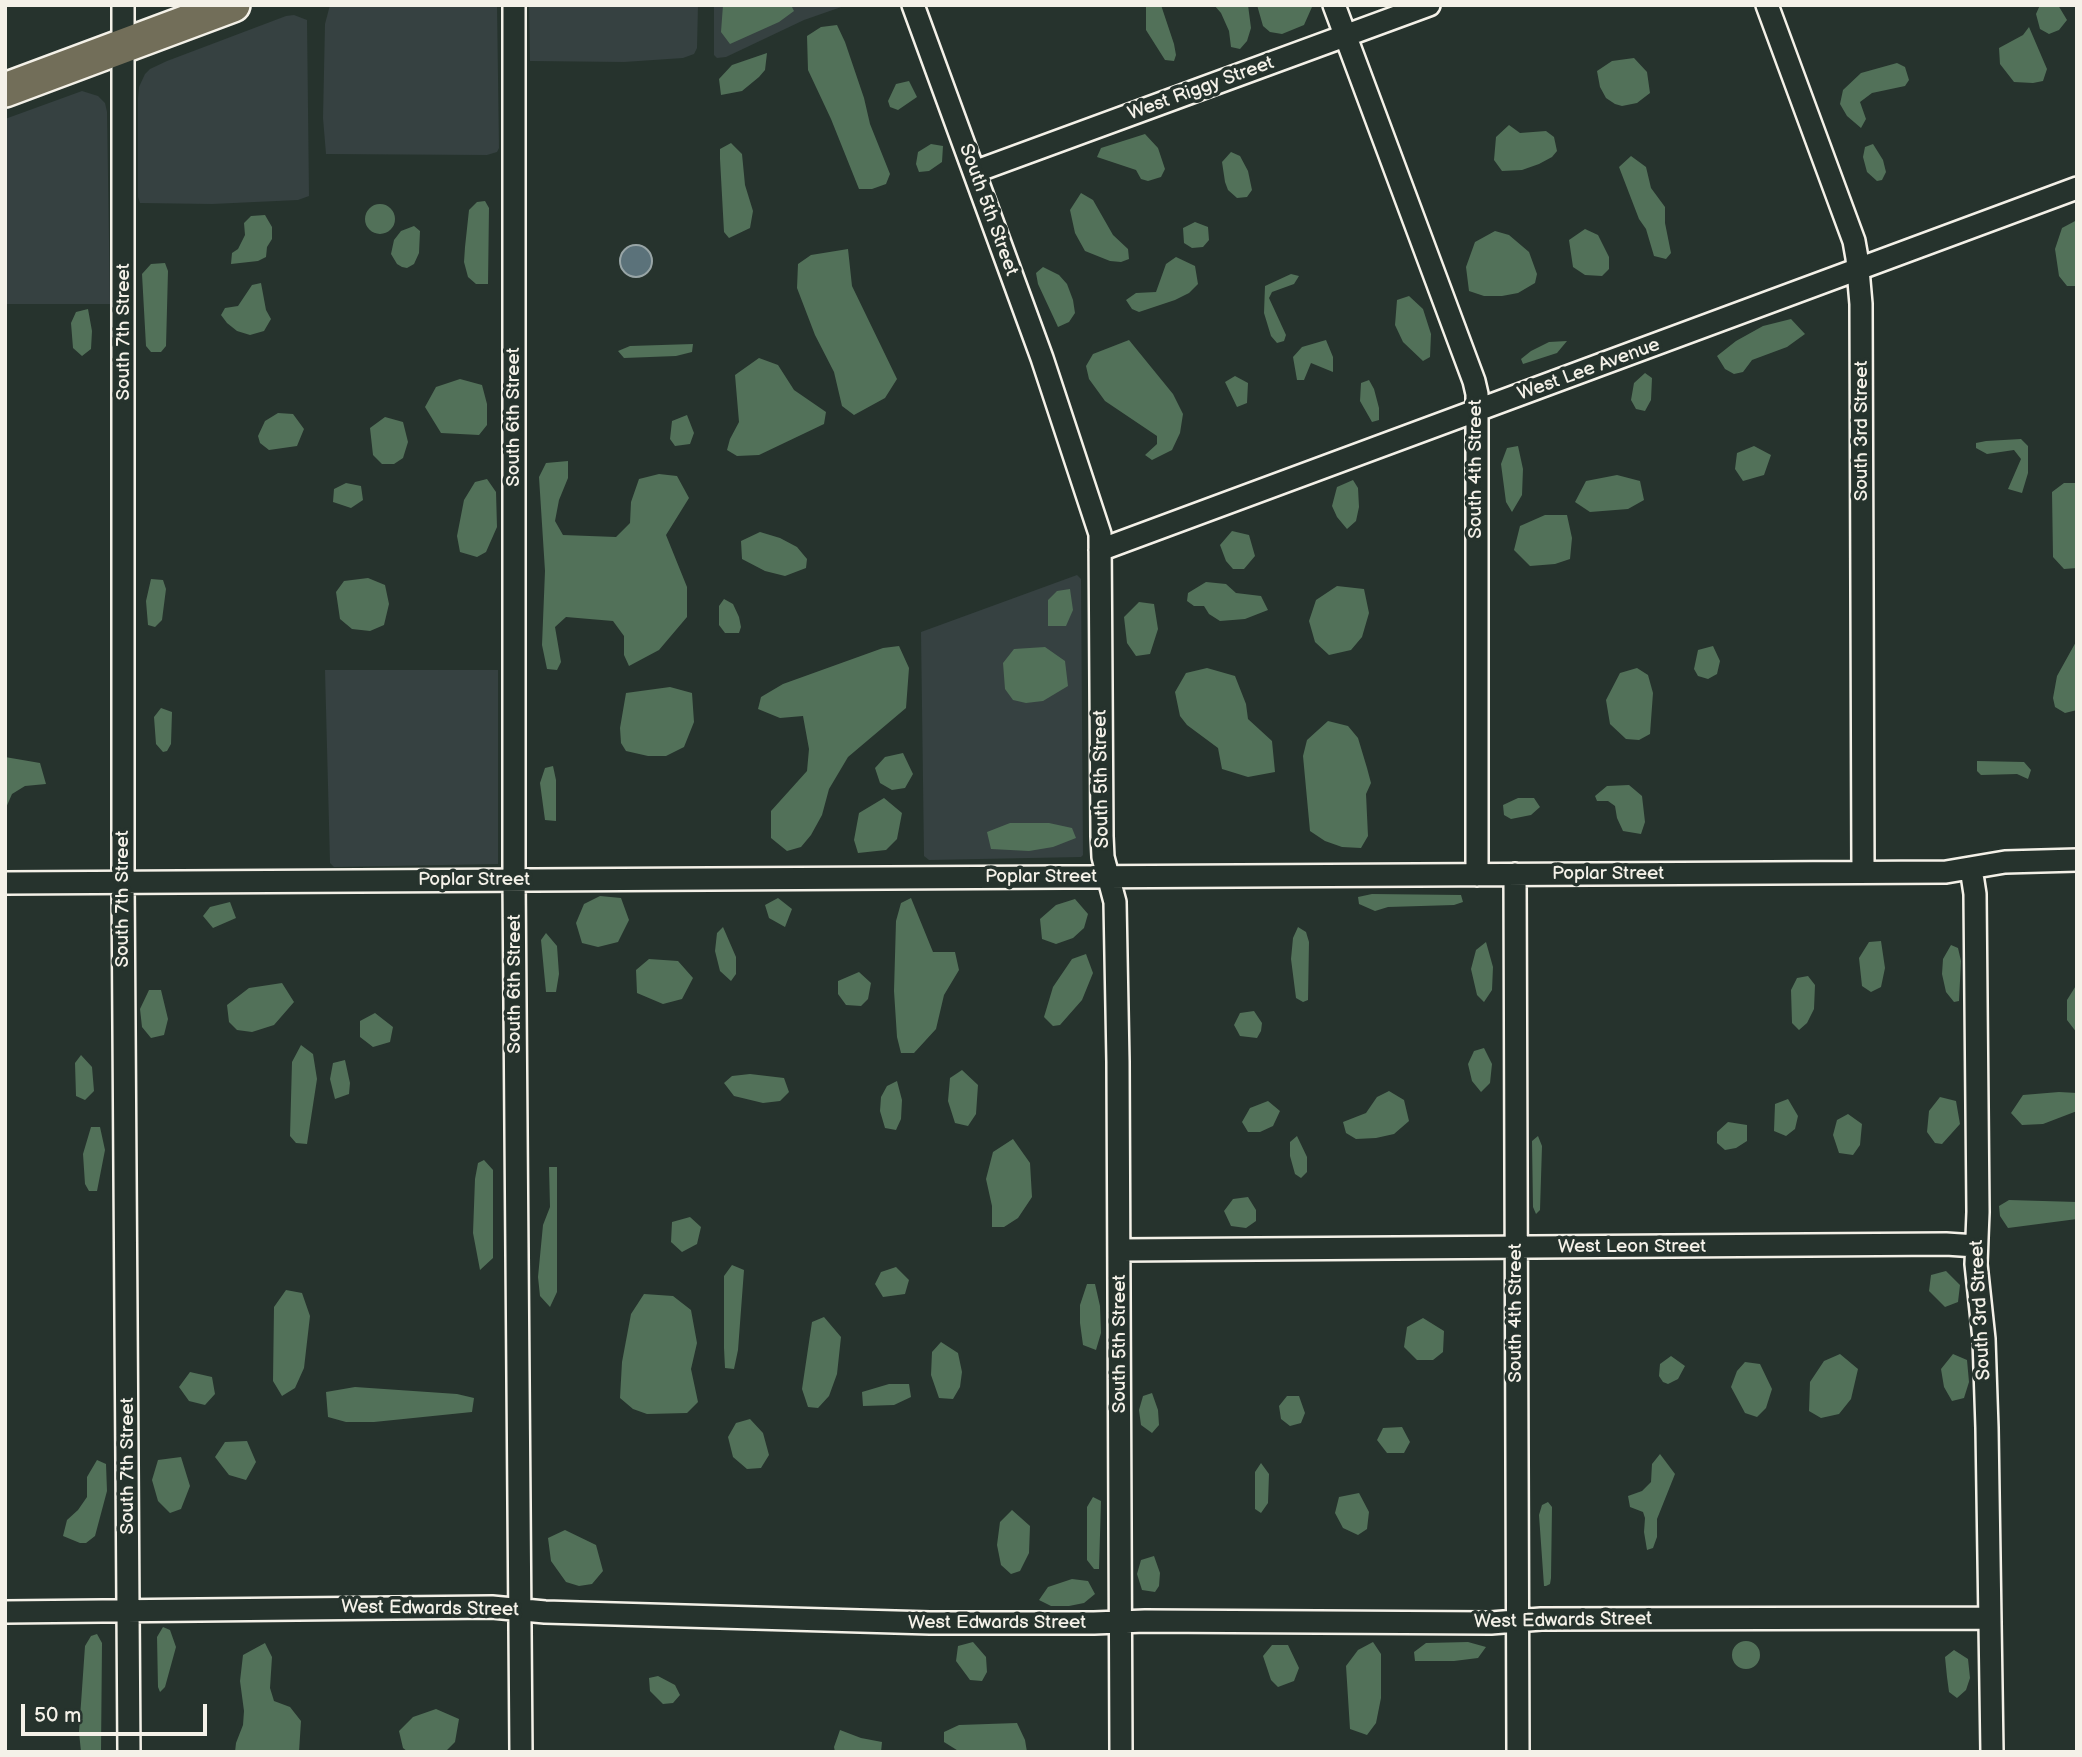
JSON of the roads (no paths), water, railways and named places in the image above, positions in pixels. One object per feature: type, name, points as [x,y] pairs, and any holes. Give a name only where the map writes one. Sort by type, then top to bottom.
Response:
[{"type":"main road","points":[[5,90],[233,5]]},
{"type":"street","name":"South 7th Street","points":[[123,5],[123,882],[129,1752]]},
{"type":"street","name":"South 6th Street","points":[[514,5],[514,880],[521,1752]]},
{"type":"street","name":"South 5th Street","points":[[913,5],[1042,358],[1100,534],[1102,857],[1115,902],[1121,1250],[1121,1752]]},
{"type":"street","name":"South 4th Street","points":[[1334,5],[1474,381],[1477,411],[1477,875]]},
{"type":"street","name":"West Riggy Street","points":[[974,172],[1429,5]]},
{"type":"street","name":"South 3rd Street","points":[[1767,5],[1854,241],[1858,269],[1861,304],[1863,872]]},
{"type":"street","name":"West Lee Avenue","points":[[1100,550],[2077,188]]},
{"type":"street","name":"Poplar Street","points":[[5,883],[1946,872],[2005,862],[2077,860]]},
{"type":"street","name":"South 3rd Street","points":[[1970,868],[1975,894],[1976,1246],[1987,1415],[1992,1752]]},
{"type":"street","name":"South 4th Street","points":[[1515,874],[1518,1752]]},
{"type":"street","name":"West Leon Street","points":[[1121,1250],[1932,1244],[1976,1246]]},
{"type":"street","name":"West Edwards Street","points":[[5,1612],[492,1606],[702,1617],[930,1623],[1988,1618]]},
{"type":"water","points":[[636,245],[647,250],[652,261],[647,272],[636,277],[625,272],[620,261],[625,250]]}]
